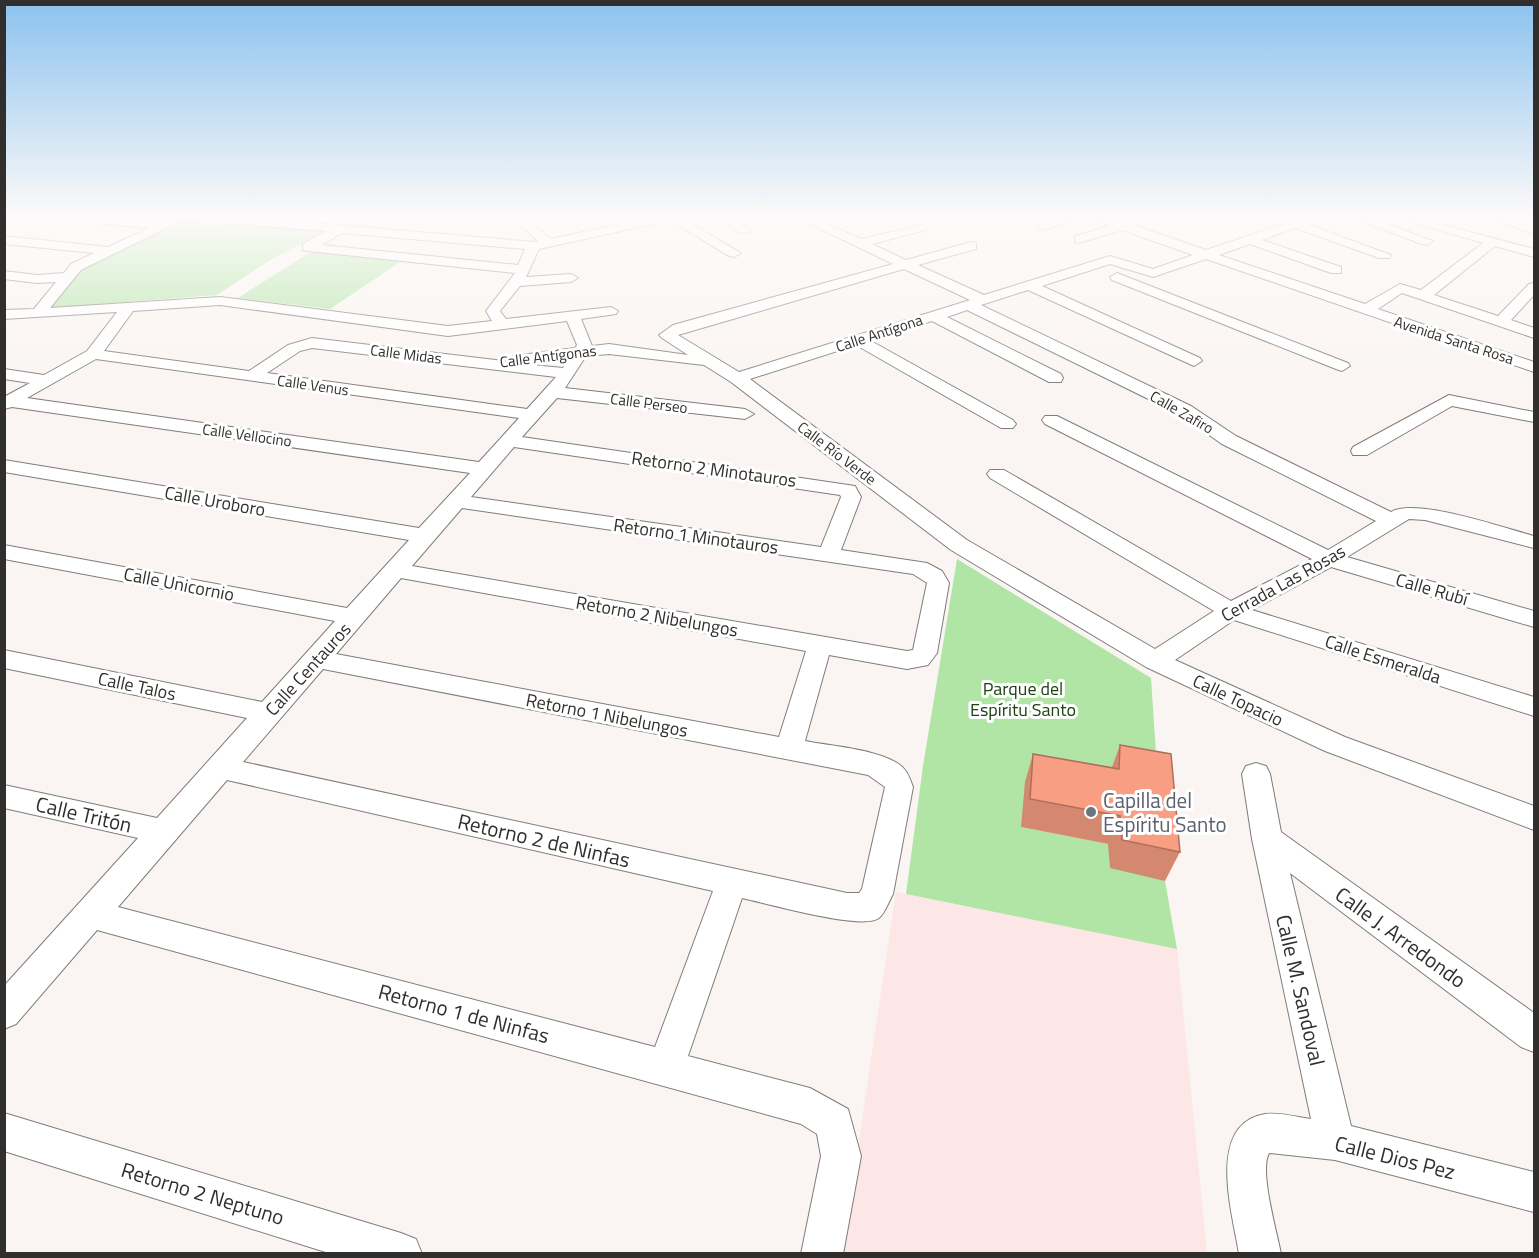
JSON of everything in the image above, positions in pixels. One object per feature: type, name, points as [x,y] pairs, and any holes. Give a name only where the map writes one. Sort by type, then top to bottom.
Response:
[{"type":"street","points":[[26,278],[56,278]]},
{"type":"street","points":[[39,312],[66,278]]},
{"type":"street","points":[[502,325],[493,311],[500,298],[518,278]]},
{"type":"street","points":[[564,278],[571,278]]},
{"type":"street","points":[[821,278],[833,284],[855,278]]},
{"type":"street","name":"Calle Zafiro","points":[[929,278],[1185,410],[1228,440],[1391,520]]},
{"type":"street","name":"Calle Antígona","points":[[737,378],[932,315],[978,304],[1055,278]]},
{"type":"street","points":[[1120,278],[1342,366]]},
{"type":"street","name":"Avenida Santa Rosa","points":[[1273,278],[1534,366]]},
{"type":"street","points":[[1424,295],[1447,278]]},
{"type":"street","name":"Calle Río Verde","points":[[833,284],[668,332],[669,338],[737,378],[959,545]]},
{"type":"street","points":[[1030,286],[1194,361]]},
{"type":"street","points":[[1366,310],[1400,288],[1534,333]]},
{"type":"street","points":[[1502,321],[1532,294]]},
{"type":"street","points":[[4,315],[130,305],[220,301],[448,331],[611,311]]},
{"type":"street","points":[[6,403],[93,354],[130,305]]},
{"type":"street","points":[[932,315],[1055,378]]},
{"type":"street","points":[[572,316],[585,345],[581,350]]},
{"type":"street","points":[[858,340],[1007,424]]},
{"type":"street","name":"Calle Midas","points":[[252,376],[294,348],[312,343],[489,364],[561,383]]},
{"type":"street","name":"Calle Antígonas","points":[[489,364],[581,350],[609,349],[713,363]]},
{"type":"street","name":"Calle Centauros","points":[[8,1003],[164,832],[458,501],[561,383],[581,350]]},
{"type":"street","name":"Calle Venus","points":[[93,354],[533,415]]},
{"type":"street","points":[[4,374],[47,380]]},
{"type":"street","name":"Calle Perseo","points":[[561,383],[745,414]]},
{"type":"street","points":[[1359,451],[1454,399],[1534,417]]},
{"type":"street","name":"Calle Vellocino","points":[[6,403],[485,469]]},
{"type":"street","points":[[1051,420],[1329,559]]},
{"type":"street","name":"Retorno 2 Minotauros","points":[[510,441],[848,490],[851,497],[828,556]]},
{"type":"street","name":"Calle Uroboro","points":[[4,466],[426,536]]},
{"type":"street","name":"Calle Esmeralda","points":[[997,474],[1231,611],[1534,707]]},
{"type":"street","name":"Retorno 1 Minotauros","points":[[458,501],[919,568],[934,576],[938,583],[925,653],[919,659]]},
{"type":"street","name":"Cerrada Las Rosas","points":[[1155,661],[1231,611],[1329,559],[1405,512],[1414,511],[1534,542]]},
{"type":"street","name":"Calle Topacio","points":[[959,545],[1155,661],[1335,744],[1534,818]]},
{"type":"street","name":"Calle Unicornio","points":[[4,552],[354,617]]},
{"type":"street","name":"Calle Rubí","points":[[1329,559],[1534,619]]},
{"type":"street","name":"Retorno 2 Nibelungos","points":[[396,570],[907,660],[919,659]]},
{"type":"street","points":[[789,750],[820,645]]},
{"type":"street","name":"Calle Talos","points":[[4,658],[269,713]]},
{"type":"street","name":"Retorno 1 Nibelungos","points":[[317,659],[874,765],[894,776],[899,787],[877,894],[867,908]]},
{"type":"street","name":"Retorno 2 de Ninfas","points":[[221,768],[847,907],[867,908]]},
{"type":"street","name":"Calle M. Sandoval","points":[[1256,774],[1267,839],[1335,1141]]},
{"type":"street","name":"Calle Tritón","points":[[4,796],[164,832]]},
{"type":"street","name":"Calle J. Arredondo","points":[[1267,839],[1534,1034]]},
{"type":"street","points":[[666,1066],[732,882]]},
{"type":"street","name":"Retorno 1 de Ninfas","points":[[90,914],[666,1066],[810,1107],[834,1123],[841,1156],[822,1254]]},
{"type":"street","name":"Retorno 2 Neptuno","points":[[4,1132],[401,1254]]},
{"type":"street","name":"Calle Dios Pez","points":[[1260,1254],[1247,1163],[1248,1147],[1265,1133],[1281,1133],[1335,1141],[1534,1192]]},
{"type":"shaded area","points":[[896,892],[1177,949],[1207,1253],[842,1254]]},
{"type":"green space","points":[[75,278],[243,278],[217,295],[49,308]]},
{"type":"green space","points":[[270,278],[377,278],[330,309],[238,298]]},
{"type":"green space","name":"Parque del Espíritu Santo","points":[[957,559],[1151,678],[1158,783],[1021,827],[1108,844],[1165,881],[1177,949],[906,894],[923,766]]},
{"type":"building","points":[[1120,745],[1171,754],[1180,852],[1122,840],[1120,816],[1030,799],[1033,754],[1119,769]]},
{"type":"place","name":"Capilla del Espíritu Santo","points":[[1091,812]]}]
